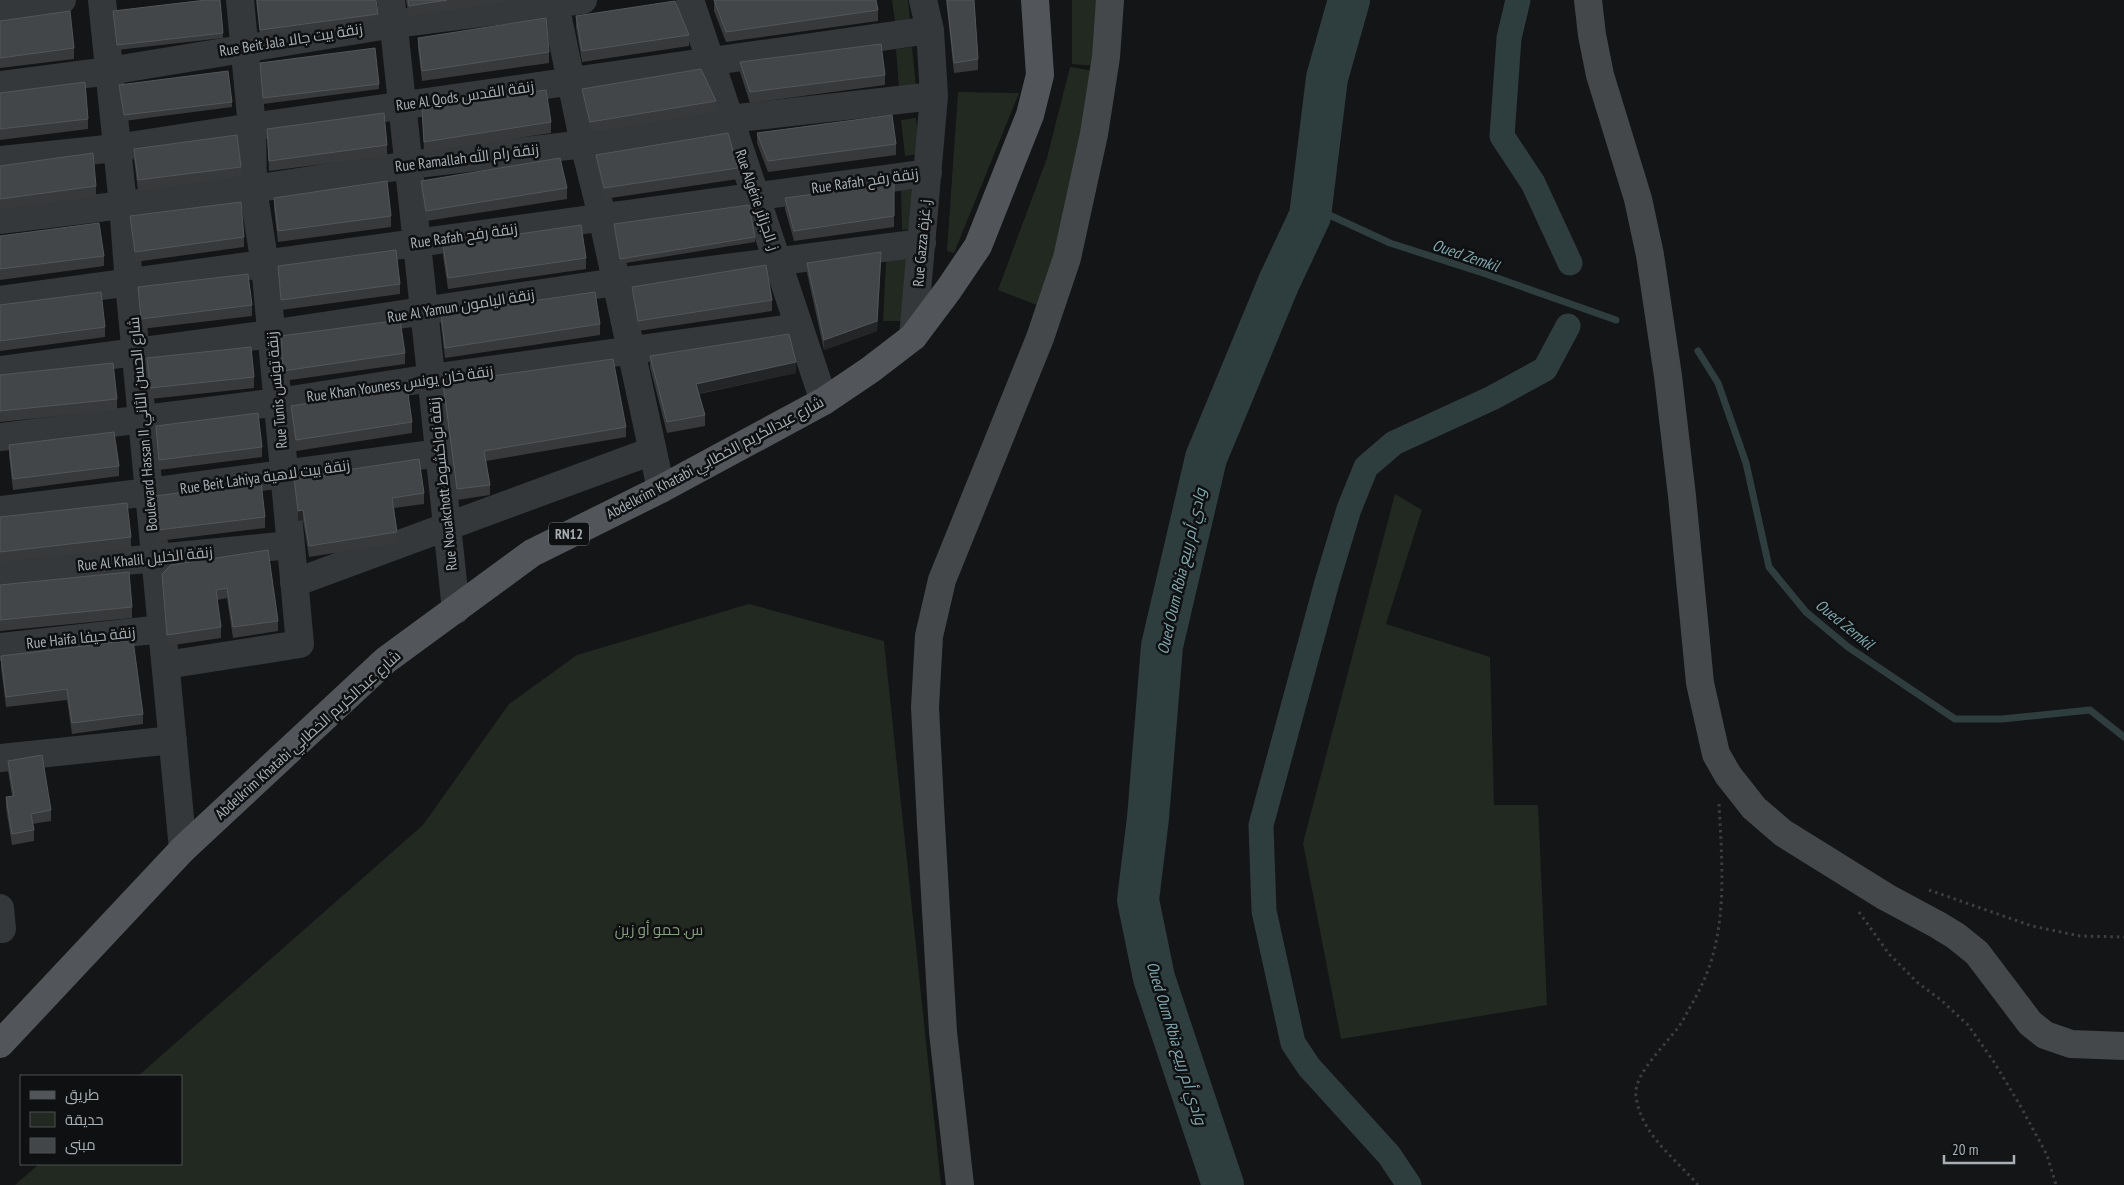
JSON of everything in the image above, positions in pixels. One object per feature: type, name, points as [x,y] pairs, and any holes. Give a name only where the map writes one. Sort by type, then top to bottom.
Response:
[{"type":"main road","name":"Abdelkrim Khatabi شارع عبدالكريم الخطابي","points":[[0,1044],[184,849],[386,660],[532,553],[661,489],[824,401],[870,370],[913,337],[978,246],[1030,115],[1040,75],[1035,0]]},
{"type":"street","points":[[0,8],[62,0]]},
{"type":"street","name":"Boulevard Hassan II شارع الحسن الثاني","points":[[102,0],[184,849]]},
{"type":"street","name":"Rue Tunis زنقة تونس","points":[[166,665],[300,644],[265,265],[253,189],[252,127],[240,0]]},
{"type":"street","name":"Rue Beit Jala زنقة بيت جالا","points":[[0,86],[109,71],[245,47],[393,12],[555,4],[583,0]]},
{"type":"street","name":"Rue Algérie ز. الجزائر","points":[[690,0],[824,401]]},
{"type":"street","name":"Rue Gazza ز. غزة","points":[[913,337],[934,96],[930,30],[923,0]]},
{"type":"street","points":[[960,1185],[943,1032],[931,834],[926,707],[929,636],[942,580],[1040,338],[1067,258],[1094,134],[1103,76],[1110,0]]},
{"type":"street","points":[[1588,0],[1592,35],[1600,75],[1638,199],[1650,255],[1668,376],[1681,486],[1700,683],[1716,754],[1728,775],[1754,808],[1783,833],[1886,896],[1914,910],[1950,932],[1977,953],[2030,1023],[2045,1035],[2071,1044],[2124,1046]]},
{"type":"street","points":[[555,4],[584,144],[602,216],[661,489]]},
{"type":"street","name":"Rue Nouakchott زنقة نواكشوط","points":[[393,12],[456,610]]},
{"type":"street","name":"Rue Al Qods زنقة القدس","points":[[0,160],[116,148],[402,105],[930,30]]},
{"type":"street","name":"Rue Ramallah زنقة رام الله","points":[[0,220],[253,189],[409,165],[584,144],[729,119],[934,96]]},
{"type":"street","name":"Rue Rafah زنقة رفح","points":[[0,300],[265,265],[602,216],[928,173]]},
{"type":"street","name":"Rue Al Yamun زنقة اليامون","points":[[0,370],[271,334],[616,282],[922,243]]},
{"type":"street","name":"Rue Khan Youness زنقة خان يونس","points":[[0,438],[278,402],[432,378],[799,327]]},
{"type":"street","points":[[294,583],[448,528],[652,450]]},
{"type":"street","name":"Rue Beit Lahiya زنقة بيت لاهية","points":[[0,510],[284,475],[440,453]]},
{"type":"street","name":"Rue Al Khalil زنقة الخليل","points":[[0,573],[291,545]]},
{"type":"street","name":"Rue Haifa زنقة حيفا","points":[[0,647],[162,629]]},
{"type":"street","points":[[0,758],[173,740]]},
{"type":"path","points":[[1698,1185],[1658,1144],[1644,1119],[1636,1095],[1640,1076],[1681,1023],[1705,979],[1720,917],[1723,881],[1719,803]]},
{"type":"path","points":[[1886,896],[1914,888],[1935,891],[2032,926],[2080,936],[2124,937]]},
{"type":"path","points":[[1857,909],[1889,954],[1918,983],[1968,1025],[2022,1107],[2048,1156],[2056,1185]]},
{"type":"green space","points":[[892,0],[908,0],[910,20],[895,22]]},
{"type":"green space","points":[[1072,0],[1097,0],[1095,66],[1072,64]]},
{"type":"green space","points":[[912,47],[916,87],[899,89],[896,49]]},
{"type":"green space","points":[[1070,67],[1094,71],[1042,307],[998,290],[1047,158]]},
{"type":"green space","points":[[958,92],[1019,93],[954,253],[947,251]]},
{"type":"green space","points":[[916,118],[920,154],[905,156],[901,120]]},
{"type":"green space","points":[[901,190],[915,190],[916,229],[902,230]]},
{"type":"green space","points":[[909,259],[906,321],[883,321],[886,261]]},
{"type":"green space","points":[[1395,494],[1422,510],[1386,624],[1490,657],[1494,805],[1538,805],[1547,1005],[1341,1039],[1303,843]]},
{"type":"green space","name":"س. حمو أو زين","points":[[749,604],[884,641],[941,1185],[15,1185],[38,1165],[182,1165],[182,1075],[139,1075],[423,825],[509,704],[577,655]]},
{"type":"building","points":[[220,0],[223,33],[117,45],[113,11]]},
{"type":"building","points":[[257,0],[376,0],[378,14],[260,30]]},
{"type":"building","points":[[408,0],[447,0],[409,6]]},
{"type":"building","points":[[714,0],[876,0],[878,10],[726,32]]},
{"type":"building","points":[[947,0],[974,0],[978,59],[954,63]]},
{"type":"building","points":[[675,1],[689,35],[582,51],[576,16]]},
{"type":"building","points":[[70,11],[74,48],[0,58],[0,21]]},
{"type":"building","points":[[546,18],[549,52],[422,71],[418,38]]},
{"type":"building","points":[[881,44],[885,75],[750,92],[740,62]]},
{"type":"building","points":[[375,48],[379,84],[263,98],[260,63]]},
{"type":"building","points":[[701,69],[716,101],[590,122],[582,89]]},
{"type":"building","points":[[228,71],[232,102],[124,115],[119,85]]},
{"type":"building","points":[[85,82],[88,119],[0,129],[0,93]]},
{"type":"building","points":[[546,90],[551,122],[424,142],[422,109]]},
{"type":"building","points":[[384,113],[387,145],[269,161],[267,129]]},
{"type":"building","points":[[892,115],[896,144],[768,161],[757,133]]},
{"type":"building","points":[[728,133],[738,168],[604,188],[596,155]]},
{"type":"building","points":[[237,135],[241,167],[138,180],[134,149]]},
{"type":"building","points":[[93,153],[96,186],[0,199],[0,166]]},
{"type":"building","points":[[560,158],[567,188],[426,211],[421,181]]},
{"type":"building","points":[[387,181],[391,216],[278,231],[274,198]]},
{"type":"building","points":[[894,183],[894,216],[794,231],[785,198]]},
{"type":"building","points":[[241,202],[244,237],[135,252],[130,216]]},
{"type":"building","points":[[749,205],[755,237],[620,259],[614,224]]},
{"type":"building","points":[[99,223],[104,256],[0,269],[0,236]]},
{"type":"building","points":[[581,225],[586,258],[448,278],[443,245]]},
{"type":"building","points":[[396,250],[400,284],[281,300],[278,266]]},
{"type":"building","points":[[881,252],[877,321],[824,340],[807,263]]},
{"type":"building","points":[[766,265],[772,300],[638,321],[632,287]]},
{"type":"building","points":[[248,274],[252,305],[141,319],[138,287]]},
{"type":"building","points":[[101,292],[105,327],[0,341],[0,305]]},
{"type":"building","points":[[595,292],[600,324],[445,348],[441,314]]},
{"type":"building","points":[[400,320],[405,353],[283,371],[281,336]]},
{"type":"building","points":[[789,334],[796,362],[696,384],[705,415],[667,422],[650,356]]},
{"type":"building","points":[[251,347],[254,377],[150,388],[147,358]]},
{"type":"building","points":[[613,359],[626,427],[484,451],[490,485],[457,489],[443,383]]},
{"type":"building","points":[[113,363],[117,399],[0,411],[0,375]]},
{"type":"building","points":[[407,387],[412,422],[296,440],[291,406]]},
{"type":"building","points":[[258,413],[262,447],[159,460],[156,426]]},
{"type":"building","points":[[114,432],[119,466],[13,479],[9,445]]},
{"type":"building","points":[[419,459],[424,493],[392,498],[397,532],[309,546],[303,510],[298,511],[294,478]]},
{"type":"building","points":[[261,482],[265,517],[158,530],[155,496]]},
{"type":"building","points":[[127,503],[131,537],[0,552],[0,517]]},
{"type":"building","points":[[268,550],[278,621],[233,627],[227,588],[216,590],[221,627],[167,635],[162,574],[171,565]]},
{"type":"building","points":[[129,572],[132,607],[0,620],[0,585]]},
{"type":"building","points":[[133,640],[143,714],[72,723],[67,689],[6,697],[1,656]]},
{"type":"building","points":[[42,755],[51,810],[31,814],[34,830],[12,834],[6,797],[14,796],[8,761]]},
{"type":"waterway","name":"Oued Oum Rbia وادي أم ربيع","points":[[1223,1185],[1154,978],[1138,900],[1148,818],[1162,646],[1206,458],[1279,282],[1310,216],[1327,78],[1349,0]]},
{"type":"waterway","points":[[1518,0],[1509,38],[1502,136],[1533,183],[1570,263]]},
{"type":"waterway","name":"Oued Zemkil","points":[[1310,216],[1325,213],[1390,243],[1486,274],[1616,320]]},
{"type":"waterway","points":[[1409,1185],[1389,1155],[1309,1067],[1293,1043],[1264,911],[1261,825],[1327,582],[1349,509],[1366,467],[1394,443],[1492,398],[1545,369],[1568,326]]},
{"type":"waterway","name":"Oued Zemkil","points":[[1698,351],[1718,383],[1746,463],[1769,567],[1806,612],[1848,647],[1955,719],[2002,719],[2090,710],[2124,737]]}]
